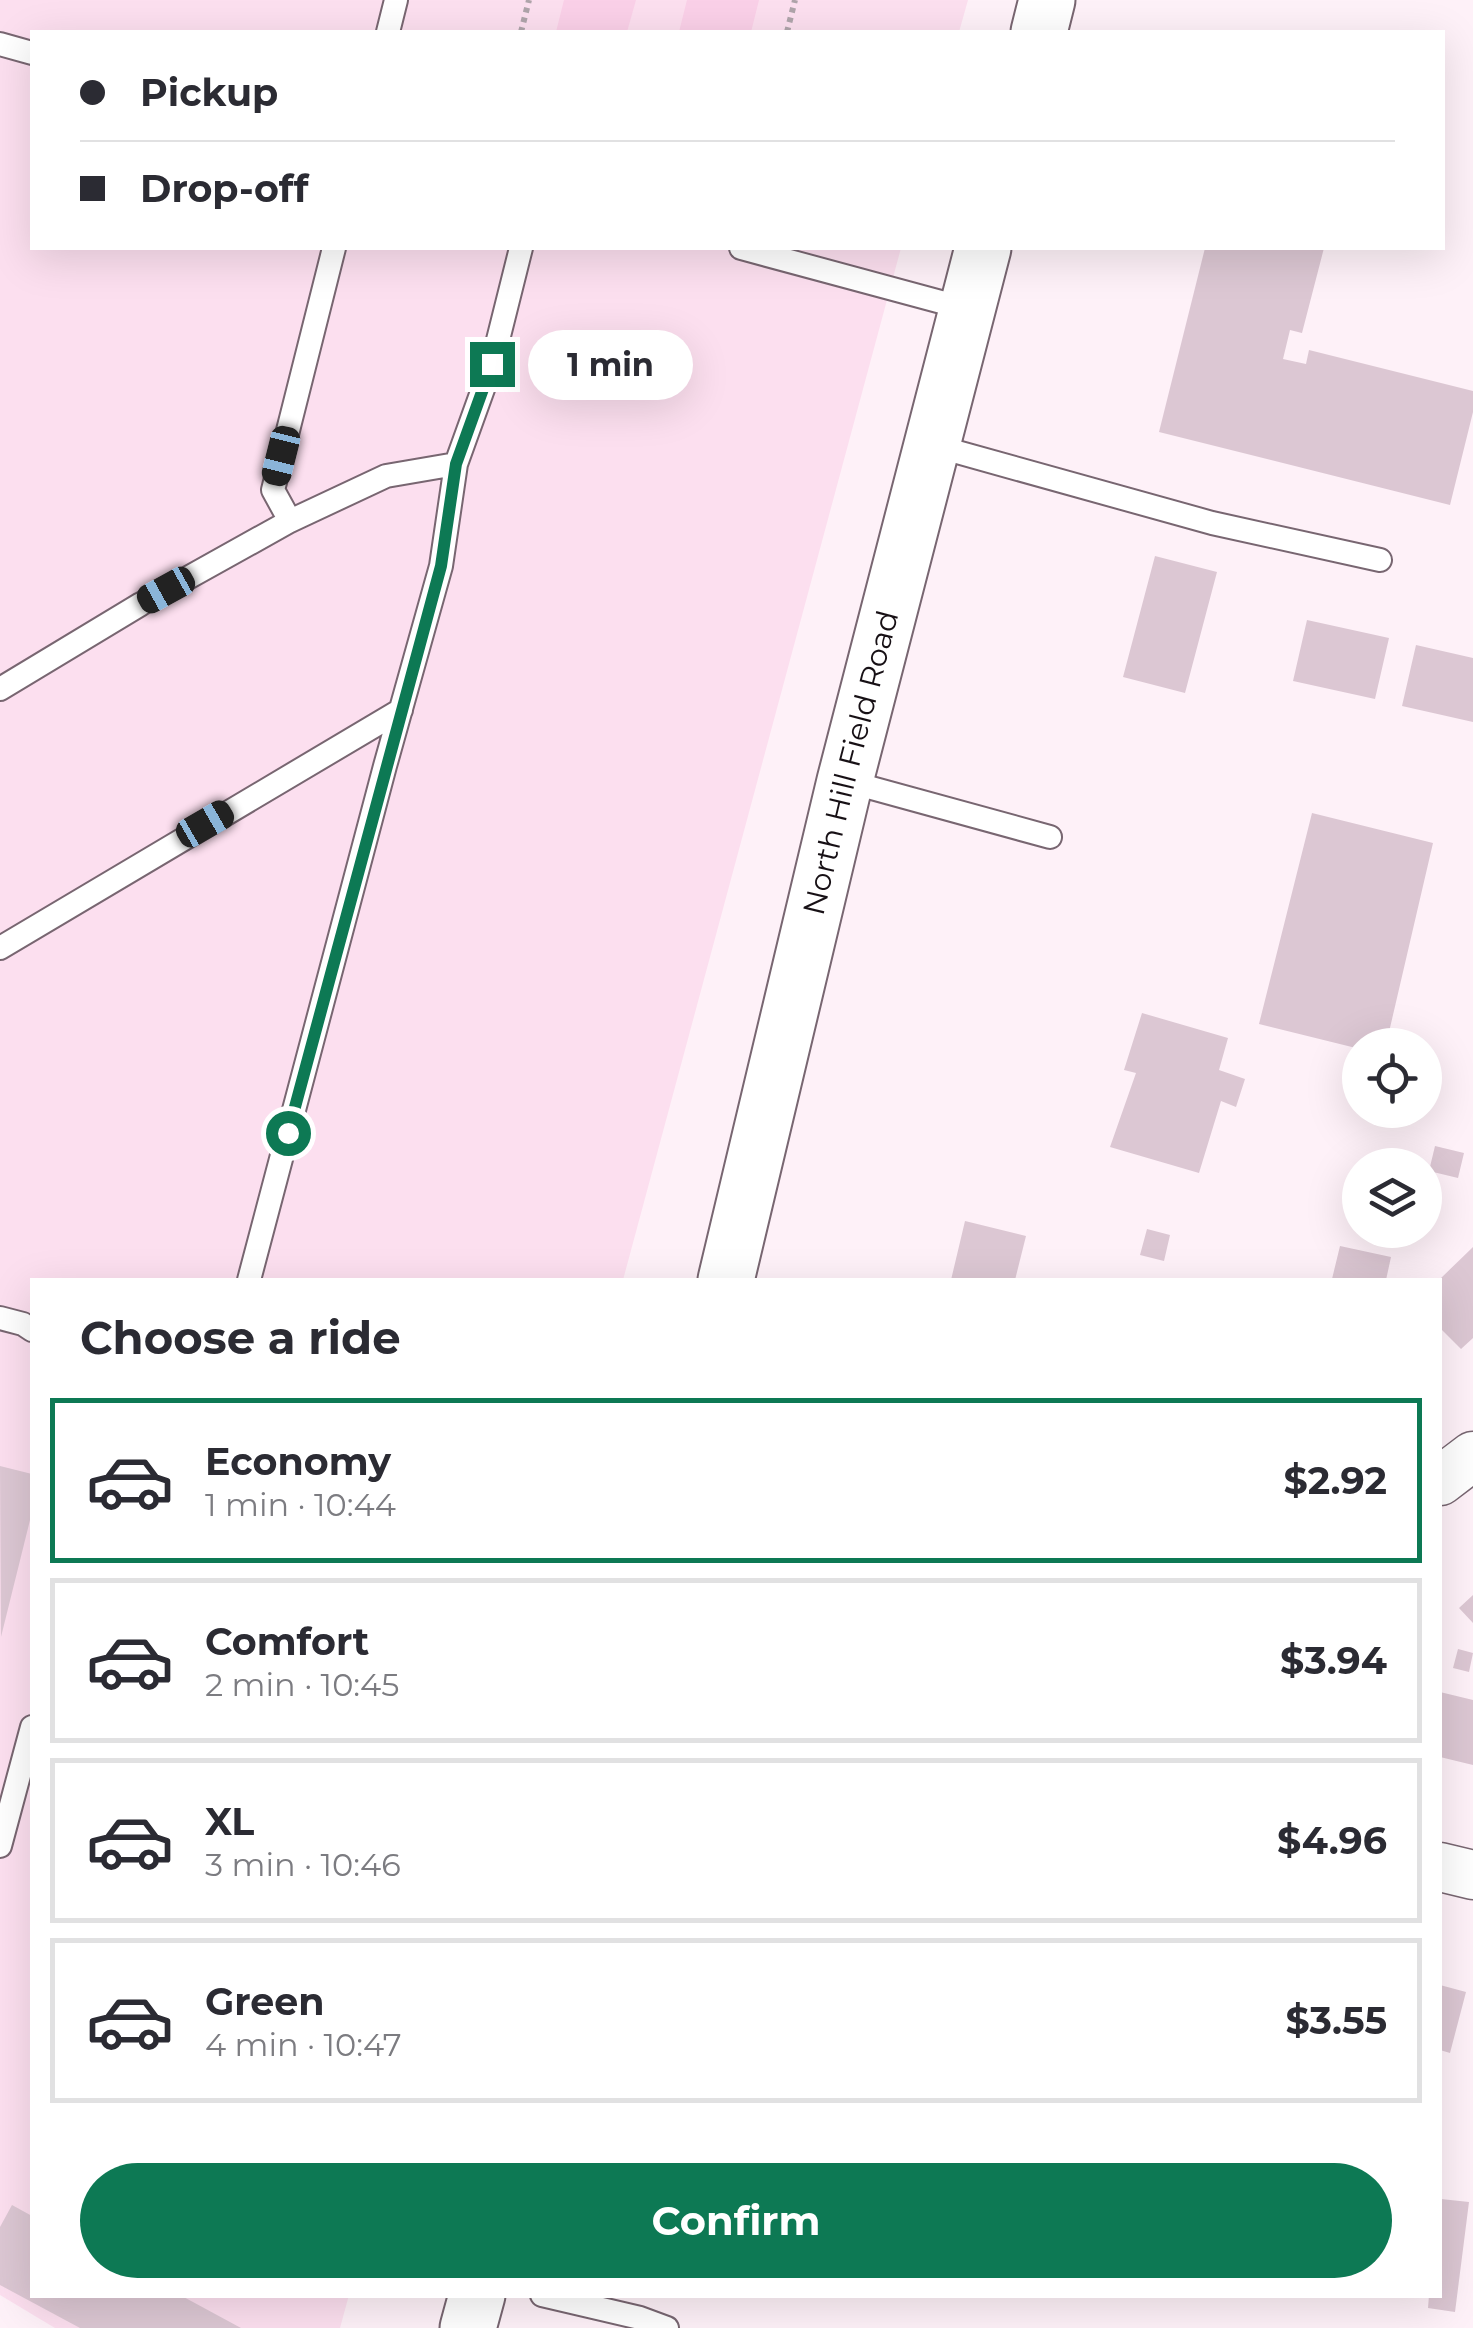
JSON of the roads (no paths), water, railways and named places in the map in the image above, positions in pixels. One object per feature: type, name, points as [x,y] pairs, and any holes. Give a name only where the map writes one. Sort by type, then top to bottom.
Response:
[{"type":"main road","points":[[1040,30],[1047,0]]},
{"type":"main road","name":"North Hill Field Road","points":[[726,1278],[844,781],[982,250]]},
{"type":"main road","points":[[468,2328],[476,2298]]},
{"type":"street","points":[[1442,1479],[1473,1456]]},
{"type":"street","points":[[1442,1868],[1473,1876]]},
{"type":"lane","points":[[388,30],[396,0]]},
{"type":"lane","points":[[0,44],[30,52]]},
{"type":"lane","points":[[290,522],[273,490],[333,250]]},
{"type":"lane","points":[[250,1278],[441,566],[456,464],[492,364],[520,250]]},
{"type":"lane","points":[[749,250],[967,308]]},
{"type":"lane","points":[[932,445],[1212,523],[1380,560]]},
{"type":"lane","points":[[0,689],[290,522],[386,476],[456,464]]},
{"type":"lane","points":[[0,948],[401,710]]},
{"type":"lane","points":[[844,781],[1050,837]]},
{"type":"lane","points":[[0,1318],[30,1329]]},
{"type":"lane","points":[[0,1846],[30,1734]]},
{"type":"lane","points":[[555,2298],[667,2328]]}]
